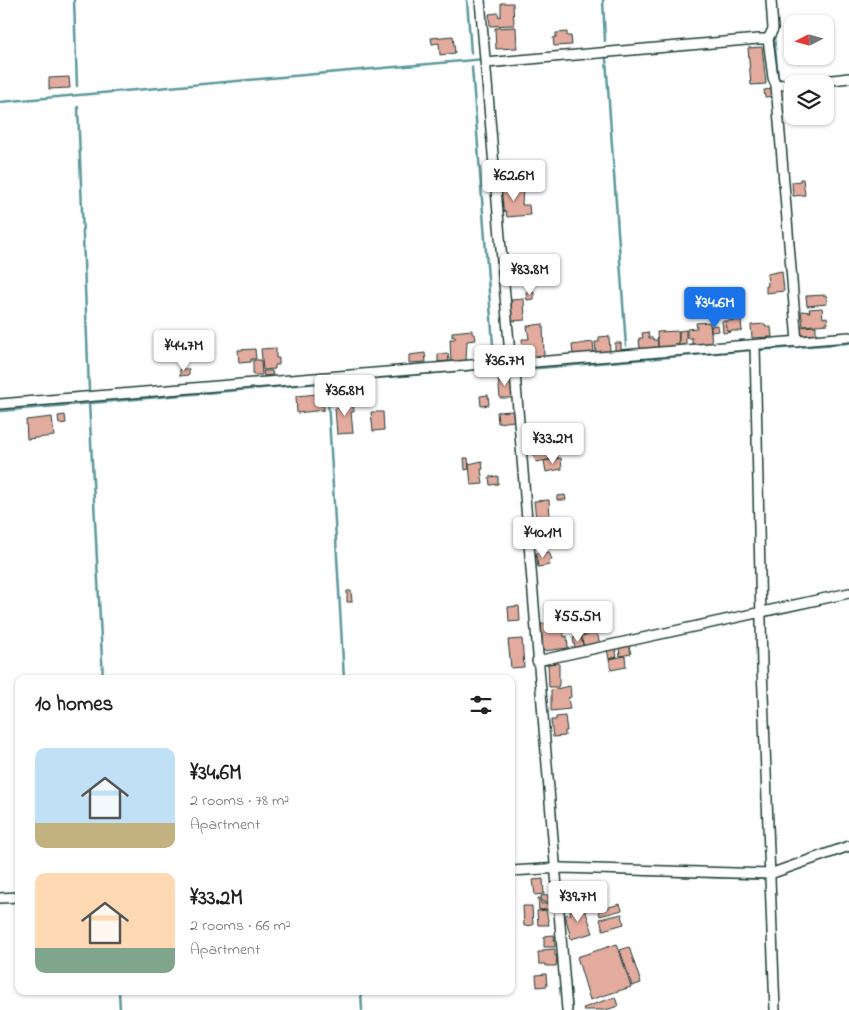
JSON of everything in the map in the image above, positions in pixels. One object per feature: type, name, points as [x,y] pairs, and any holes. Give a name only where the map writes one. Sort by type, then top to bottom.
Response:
[{"type":"street","points":[[480,0],[510,355],[515,373],[540,661],[567,1010]]},
{"type":"street","points":[[771,0],[773,29],[770,36],[773,78],[776,85],[797,342]]},
{"type":"street","points":[[486,60],[758,39],[770,36]]},
{"type":"street","points":[[834,80],[849,78]]},
{"type":"street","points":[[776,85],[784,84]]},
{"type":"street","points":[[0,404],[513,362],[523,363],[755,349],[797,342],[849,337]]},
{"type":"street","points":[[755,349],[775,1010]]},
{"type":"street","points":[[540,661],[849,593]]},
{"type":"street","points":[[515,871],[557,870],[770,877],[849,846]]},
{"type":"street","points":[[0,898],[15,897]]},
{"type":"building","points":[[501,3],[513,3],[514,25],[490,26],[489,14],[498,13],[499,17],[501,16]]},
{"type":"building","points":[[516,27],[517,48],[496,49],[495,28]]},
{"type":"building","points":[[567,32],[567,36],[571,36],[572,45],[554,46],[553,38],[556,37],[556,33]]},
{"type":"building","points":[[453,36],[455,53],[440,55],[439,43],[432,44],[431,38]]},
{"type":"building","points":[[762,47],[766,84],[751,85],[748,48]]},
{"type":"building","points":[[69,77],[70,88],[49,89],[49,78]]},
{"type":"building","points":[[773,89],[774,96],[765,97],[764,90]]},
{"type":"building","points":[[800,179],[803,179],[805,195],[793,196],[792,182],[800,181]]},
{"type":"building","points":[[523,186],[522,205],[529,205],[530,215],[507,217],[506,211],[502,212],[500,187]]},
{"type":"building","points":[[782,271],[784,291],[766,293],[766,286],[768,286],[767,274]]},
{"type":"building","points":[[526,292],[534,292],[534,299],[527,300]]},
{"type":"building","points":[[826,295],[827,304],[807,306],[806,296]]},
{"type":"building","points":[[524,299],[525,320],[512,321],[511,300]]},
{"type":"building","points":[[822,308],[823,318],[827,317],[828,324],[803,326],[801,311],[810,312],[809,309]]},
{"type":"building","points":[[741,320],[742,331],[727,331],[726,321]]},
{"type":"building","points":[[722,321],[726,321],[727,331],[731,332],[723,333]]},
{"type":"building","points":[[710,322],[712,344],[692,346],[692,338],[687,338],[687,329],[697,328],[696,323]]},
{"type":"building","points":[[543,324],[544,355],[524,357],[522,339],[529,339],[527,326]]},
{"type":"building","points":[[765,324],[766,327],[771,327],[772,337],[752,338],[751,325]]},
{"type":"building","points":[[718,325],[719,331],[711,332],[711,326]]},
{"type":"building","points":[[816,326],[816,334],[799,336],[799,327]]},
{"type":"building","points":[[472,330],[476,340],[467,341],[466,361],[451,362],[450,339],[455,339],[455,336],[452,337],[452,332]]},
{"type":"building","points":[[686,330],[686,346],[678,346],[679,331]]},
{"type":"building","points":[[679,331],[679,343],[674,344],[675,347],[658,348],[657,332]]},
{"type":"building","points":[[648,332],[649,338],[658,340],[658,348],[640,350],[639,338],[643,338],[642,333]]},
{"type":"building","points":[[609,336],[610,351],[596,353],[595,342],[599,342],[599,337]]},
{"type":"building","points":[[593,342],[594,353],[573,355],[572,345]]},
{"type":"building","points":[[615,343],[621,343],[621,351],[615,352]]},
{"type":"building","points":[[276,348],[276,358],[279,358],[279,365],[275,365],[275,369],[263,370],[261,349]]},
{"type":"building","points":[[255,349],[256,359],[251,359],[251,362],[239,363],[238,350]]},
{"type":"building","points":[[425,353],[426,362],[409,363],[409,355]]},
{"type":"building","points":[[438,354],[448,354],[449,361],[438,362]]},
{"type":"building","points":[[253,360],[261,360],[262,375],[253,375]]},
{"type":"building","points":[[180,369],[189,369],[189,375],[180,376]]},
{"type":"building","points":[[263,371],[272,371],[273,375],[264,376]]},
{"type":"building","points":[[498,376],[511,376],[512,398],[500,398]]},
{"type":"building","points":[[352,390],[352,399],[339,399],[339,391]]},
{"type":"building","points":[[317,394],[317,396],[323,396],[324,410],[297,413],[296,396]]},
{"type":"building","points":[[488,395],[489,405],[481,406],[480,396]]},
{"type":"building","points":[[353,400],[354,412],[351,412],[353,433],[337,434],[335,408],[339,408],[339,402]]},
{"type":"building","points":[[513,411],[514,421],[498,423],[497,412]]},
{"type":"building","points":[[371,412],[383,412],[384,430],[373,431]]},
{"type":"building","points":[[65,415],[66,423],[59,424],[58,416]]},
{"type":"building","points":[[52,417],[54,436],[27,439],[26,420]]},
{"type":"building","points":[[553,431],[558,458],[536,462],[531,444],[540,443],[537,434]]},
{"type":"building","points":[[464,458],[468,458],[469,469],[465,470]]},
{"type":"building","points":[[561,458],[562,469],[546,472],[544,461]]},
{"type":"building","points":[[482,461],[483,484],[471,485],[469,464]]},
{"type":"building","points":[[498,476],[498,484],[490,485],[489,477]]},
{"type":"building","points":[[565,495],[566,500],[557,500],[557,496]]},
{"type":"building","points":[[549,500],[550,518],[536,519],[534,501]]},
{"type":"building","points":[[552,528],[553,537],[546,537],[545,529]]},
{"type":"building","points":[[549,552],[552,560],[549,560],[550,565],[538,567],[536,553]]},
{"type":"building","points":[[347,591],[351,591],[352,602],[347,602]]},
{"type":"building","points":[[519,606],[520,621],[509,622],[508,607]]},
{"type":"building","points":[[554,616],[559,616],[559,620],[563,620],[564,637],[567,636],[568,648],[543,651],[541,624],[554,620]]},
{"type":"building","points":[[597,633],[600,644],[584,648],[581,636]]},
{"type":"building","points":[[581,636],[584,648],[575,649],[573,638]]},
{"type":"building","points":[[522,639],[524,667],[511,668],[508,640]]},
{"type":"building","points":[[629,646],[631,654],[620,656],[619,648]]},
{"type":"building","points":[[615,648],[617,657],[609,659],[607,649]]},
{"type":"building","points":[[625,656],[626,667],[611,670],[609,659]]},
{"type":"building","points":[[559,663],[558,687],[549,687],[548,664]]},
{"type":"building","points":[[570,686],[571,697],[568,698],[570,709],[551,711],[551,690]]},
{"type":"building","points":[[565,716],[567,731],[565,731],[565,736],[553,737],[551,720],[556,720],[556,717]]},
{"type":"building","points":[[543,879],[544,894],[535,895],[533,880]]},
{"type":"building","points":[[548,895],[549,902],[542,902],[541,896]]},
{"type":"building","points":[[538,898],[540,898],[541,904],[553,903],[553,909],[539,910]]},
{"type":"building","points":[[620,904],[622,910],[600,916],[599,910]]},
{"type":"building","points":[[523,906],[532,906],[533,925],[524,926]]},
{"type":"building","points":[[584,907],[593,933],[571,939],[565,915],[571,914],[570,911]]},
{"type":"building","points":[[546,910],[549,925],[538,925],[537,911]]},
{"type":"building","points":[[622,914],[624,924],[603,930],[600,919]]},
{"type":"building","points":[[554,935],[555,947],[544,947],[544,936]]},
{"type":"building","points":[[617,944],[631,987],[590,1000],[577,957]]},
{"type":"building","points":[[629,947],[641,983],[632,986],[620,950]]},
{"type":"building","points":[[555,949],[555,956],[557,955],[556,966],[539,964],[538,952]]},
{"type":"building","points":[[546,974],[547,986],[537,987],[536,975]]},
{"type":"building","points":[[615,997],[618,1006],[606,1010],[584,1010],[583,1008]]},
{"type":"waterway","points":[[74,0],[77,86]]},
{"type":"waterway","points":[[467,0],[471,53]]},
{"type":"waterway","points":[[603,0],[605,41]]},
{"type":"waterway","points":[[761,35],[774,36],[778,78],[783,81]]},
{"type":"waterway","points":[[0,102],[519,56]]},
{"type":"waterway","points":[[606,59],[626,346]]},
{"type":"waterway","points":[[472,67],[494,358]]},
{"type":"waterway","points":[[78,107],[89,390]]},
{"type":"waterway","points":[[758,350],[849,343]]},
{"type":"waterway","points":[[527,369],[752,350]]},
{"type":"waterway","points":[[0,411],[503,367],[510,369]]},
{"type":"waterway","points":[[327,382],[344,675]]},
{"type":"waterway","points":[[89,402],[103,675]]},
{"type":"waterway","points":[[820,861],[849,851]]},
{"type":"waterway","points":[[558,872],[767,879]]},
{"type":"waterway","points":[[567,962],[572,1010]]},
{"type":"waterway","points":[[119,995],[120,1010]]},
{"type":"waterway","points":[[361,995],[362,1010]]}]
